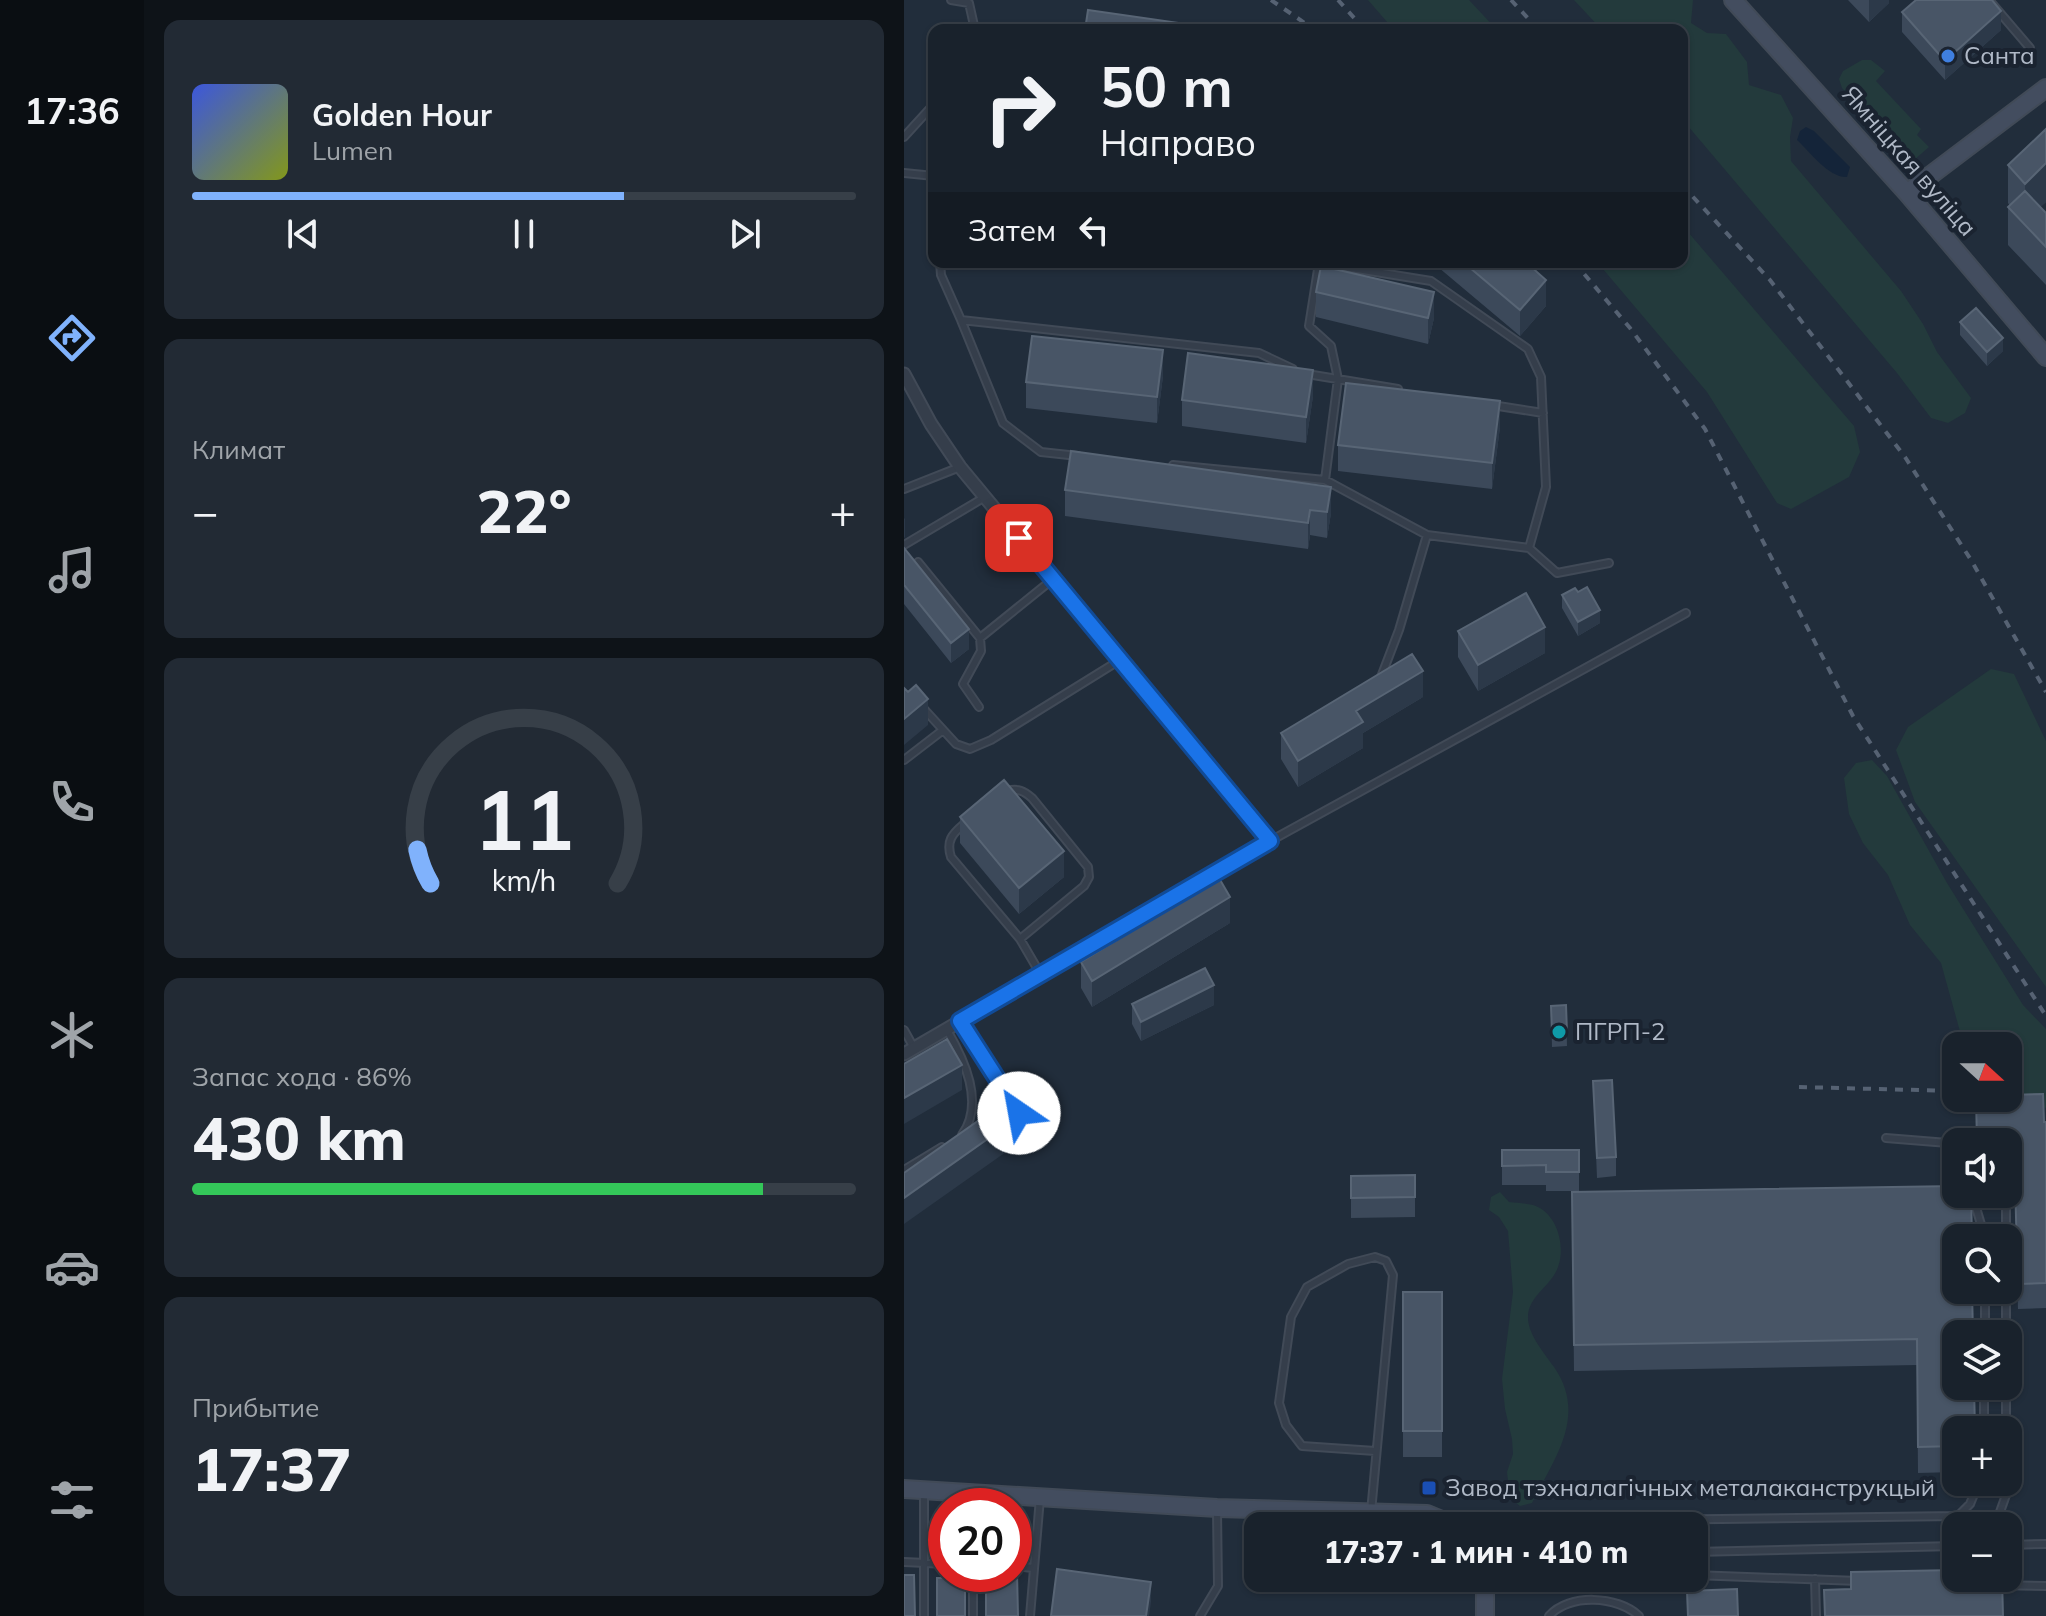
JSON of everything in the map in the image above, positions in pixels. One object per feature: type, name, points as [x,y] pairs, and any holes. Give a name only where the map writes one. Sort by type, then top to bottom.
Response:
[{"type":"street","name":"Ямніцкая вуліца","points":[[1733,0],[1907,193],[2046,357]]},
{"type":"street","points":[[1907,193],[2046,88]]},
{"type":"street","points":[[904,374],[931,424],[960,467],[1270,841],[909,1051]]},
{"type":"street","points":[[904,1489],[928,1491]]},
{"type":"street","points":[[1032,1498],[1371,1512]]},
{"type":"street","points":[[1485,1592],[1485,1616]]},
{"type":"lane","points":[[951,0],[969,3],[974,24]]},
{"type":"lane","points":[[1989,0],[2030,48]]},
{"type":"lane","points":[[904,137],[928,111]]},
{"type":"lane","points":[[904,173],[928,175]]},
{"type":"lane","points":[[940,268],[1003,423],[1041,452],[1089,457]]},
{"type":"lane","points":[[1315,268],[1309,326],[1331,346],[1338,379],[1325,480]]},
{"type":"lane","points":[[1348,268],[1431,281],[1528,349],[1541,377],[1546,487],[1529,548]]},
{"type":"lane","points":[[961,320],[1259,353],[1304,374],[1401,390]]},
{"type":"lane","points":[[1480,402],[1543,413]]},
{"type":"lane","points":[[1168,465],[1325,480],[1427,535],[1529,548],[1557,573],[1609,563]]},
{"type":"lane","points":[[904,489],[960,467]]},
{"type":"lane","points":[[904,545],[985,497]]},
{"type":"lane","points":[[1378,684],[1399,630],[1427,535]]},
{"type":"lane","points":[[918,562],[980,638],[981,651],[963,684],[979,707]]},
{"type":"lane","points":[[980,638],[1053,579]]},
{"type":"lane","points":[[1270,841],[1686,613]]},
{"type":"lane","points":[[914,698],[956,744],[970,749],[991,740],[1120,660]]},
{"type":"lane","points":[[904,760],[943,730]]},
{"type":"lane","points":[[1000,793],[1014,789],[1024,791],[1088,867],[1089,877],[1084,886],[1020,939]]},
{"type":"lane","points":[[976,813],[952,834],[948,845],[951,857],[1020,939],[1041,975]]},
{"type":"lane","points":[[960,1021],[1019,1113]]},
{"type":"lane","points":[[904,1170],[962,1135],[967,1128],[971,1089],[967,1067],[947,1029]]},
{"type":"lane","points":[[904,1030],[909,1051]]},
{"type":"lane","points":[[1886,1138],[1942,1143]]},
{"type":"lane","points":[[1371,1512],[1393,1275],[1386,1261],[1375,1257],[1348,1264],[1307,1287],[1291,1317],[1279,1403],[1286,1425],[1302,1446],[1375,1451]]},
{"type":"lane","points":[[924,1490],[924,1616]]},
{"type":"lane","points":[[1708,1519],[1958,1516],[1973,1496]]},
{"type":"lane","points":[[1030,1616],[1040,1498]]},
{"type":"lane","points":[[1200,1616],[1218,1586],[1217,1508]]},
{"type":"lane","points":[[2022,1545],[2046,1544]]},
{"type":"lane","points":[[1708,1552],[1942,1546]]},
{"type":"lane","points":[[904,1562],[928,1564]]},
{"type":"lane","points":[[1708,1575],[1860,1581]]},
{"type":"lane","points":[[1815,1579],[1816,1616]]},
{"type":"lane","points":[[2022,1586],[2043,1586],[2046,1595]]},
{"type":"lane","points":[[973,1592],[973,1616]]},
{"type":"lane","points":[[1549,1616],[1562,1605],[1604,1601],[1618,1603],[1639,1616]]},
{"type":"green space","points":[[1368,0],[1469,0],[1491,24],[1389,24]]},
{"type":"green space","points":[[1574,0],[1693,0],[1691,23],[1707,33],[1726,34],[1747,62],[1749,85],[1781,95],[1793,118],[1791,161],[1901,291],[1937,352],[1971,398],[1965,413],[1948,423],[1931,418],[1897,373],[1688,126],[1688,24],[1596,24]]},
{"type":"green space","points":[[1862,60],[1871,60],[1885,71],[1876,81],[1921,129],[1917,135],[1929,147],[1914,160],[1908,159],[1842,88],[1839,79],[1843,71]]},
{"type":"green space","points":[[1688,232],[1854,426],[1860,452],[1849,477],[1791,509],[1777,503],[1707,392],[1602,268],[1688,268]]},
{"type":"green space","points":[[1991,669],[2014,674],[2046,741],[2046,987],[1915,802],[1896,750],[1908,727]]},
{"type":"green space","points":[[1872,760],[1887,776],[1947,883],[2023,1005],[2046,1029],[2046,1108],[2022,1100],[2022,1032],[1960,1032],[1941,963],[1910,925],[1888,875],[1863,843],[1849,814],[1844,778],[1856,763]]},
{"type":"green space","points":[[1500,1192],[1509,1202],[1533,1205],[1548,1215],[1558,1231],[1561,1249],[1555,1274],[1531,1304],[1528,1319],[1534,1338],[1564,1385],[1568,1420],[1558,1454],[1532,1503],[1520,1506],[1510,1498],[1507,1472],[1513,1454],[1512,1439],[1502,1379],[1513,1292],[1508,1231],[1499,1217],[1489,1210],[1491,1197]]},
{"type":"water","points":[[1806,127],[1814,131],[1850,167],[1847,177],[1827,169],[1797,140],[1800,131]]},
{"type":"building","name":"Санта","points":[[1916,0],[1992,0],[2001,11],[1945,61],[1902,12]]},
{"type":"building","points":[[1088,10],[1186,24],[1086,24]]},
{"type":"building","points":[[2046,129],[2046,163],[2025,184],[2008,165]]},
{"type":"building","points":[[2025,191],[2046,213],[2046,247],[2008,207]]},
{"type":"building","points":[[1321,268],[1330,268],[1434,292],[1428,318],[1316,292]]},
{"type":"building","points":[[1470,268],[1532,268],[1546,280],[1520,310]]},
{"type":"building","points":[[1976,308],[2003,338],[1987,352],[1960,322]]},
{"type":"building","points":[[1032,336],[1163,350],[1157,397],[1026,382]]},
{"type":"building","points":[[1188,353],[1313,370],[1306,417],[1182,400]]},
{"type":"building","points":[[1346,383],[1500,401],[1492,463],[1338,445]]},
{"type":"building","points":[[1071,451],[1331,487],[1327,512],[1310,510],[1308,523],[1065,490]]},
{"type":"building","points":[[904,548],[969,629],[951,643],[904,585]]},
{"type":"building","points":[[1587,587],[1600,610],[1578,622],[1562,595],[1575,588],[1578,592]]},
{"type":"building","points":[[1526,593],[1545,627],[1478,665],[1458,631]]},
{"type":"building","points":[[1412,654],[1423,671],[1356,711],[1363,722],[1298,761],[1281,733]]},
{"type":"building","points":[[916,685],[928,699],[904,719],[904,688],[908,692]]},
{"type":"building","points":[[1004,780],[1064,851],[1019,888],[960,817]]},
{"type":"building","points":[[1219,878],[1230,897],[1092,981],[1081,962]]},
{"type":"building","points":[[1205,968],[1214,985],[1141,1022],[1132,1004]]},
{"type":"building","points":[[1566,1005],[1567,1033],[1552,1033],[1551,1006]]},
{"type":"building","points":[[947,1039],[962,1065],[904,1098],[904,1064]]},
{"type":"building","points":[[1612,1080],[1616,1157],[1597,1158],[1593,1081]]},
{"type":"building","points":[[2043,1094],[2046,1122],[2046,1283],[2022,1284],[2022,1224],[2016,1224],[2016,1208],[2022,1208],[2022,1128],[1977,1128],[1976,1112],[2022,1112],[2022,1095]]},
{"type":"building","points":[[1012,1097],[1023,1114],[904,1198],[904,1173]]},
{"type":"building","points":[[1502,1150],[1579,1150],[1579,1172],[1546,1172],[1546,1165],[1502,1166]]},
{"type":"building","points":[[1415,1175],[1415,1197],[1351,1198],[1351,1176]]},
{"type":"building","points":[[1942,1186],[1942,1208],[1971,1208],[1972,1224],[1942,1224],[1942,1304],[1972,1304],[1973,1320],[1942,1320],[1942,1400],[1974,1400],[1975,1416],[1942,1416],[1942,1446],[1918,1447],[1917,1339],[1574,1345],[1572,1192]]},
{"type":"building","points":[[1403,1292],[1442,1292],[1442,1431],[1403,1431]]},
{"type":"building","points":[[1057,1569],[1151,1582],[1146,1616],[1051,1616]]},
{"type":"building","points":[[1942,1570],[1942,1592],[2002,1592],[2003,1616],[1825,1616],[1824,1590],[1851,1589],[1851,1572]]},
{"type":"building","points":[[904,1575],[914,1575],[915,1616],[904,1616]]},
{"type":"building","points":[[1737,1589],[1738,1616],[1688,1616],[1687,1592]]},
{"type":"building","points":[[937,1592],[965,1592],[965,1616],[937,1616]]},
{"type":"building","points":[[986,1592],[1017,1592],[1018,1616],[986,1616]]},
{"type":"railway","points":[[1271,0],[1306,24]]},
{"type":"railway","points":[[1338,0],[1360,24]]},
{"type":"railway","points":[[1511,0],[1533,24]]},
{"type":"railway","points":[[1688,191],[1770,280],[1905,457],[1971,560],[2046,692]]},
{"type":"railway","points":[[1579,268],[1630,328],[1705,429],[1853,716],[2046,1016]]},
{"type":"railway","points":[[1799,1087],[1942,1091]]},
{"type":"place","name":"Санта","points":[[1948,56]]},
{"type":"place","name":"ПГРП-2","points":[[1559,1032]]},
{"type":"place","name":"Завод тэхналагічных металаканструкцый","points":[[1429,1488]]},
{"type":"route","points":[[1019,538],[1270,841],[960,1021],[1019,1113]]}]
